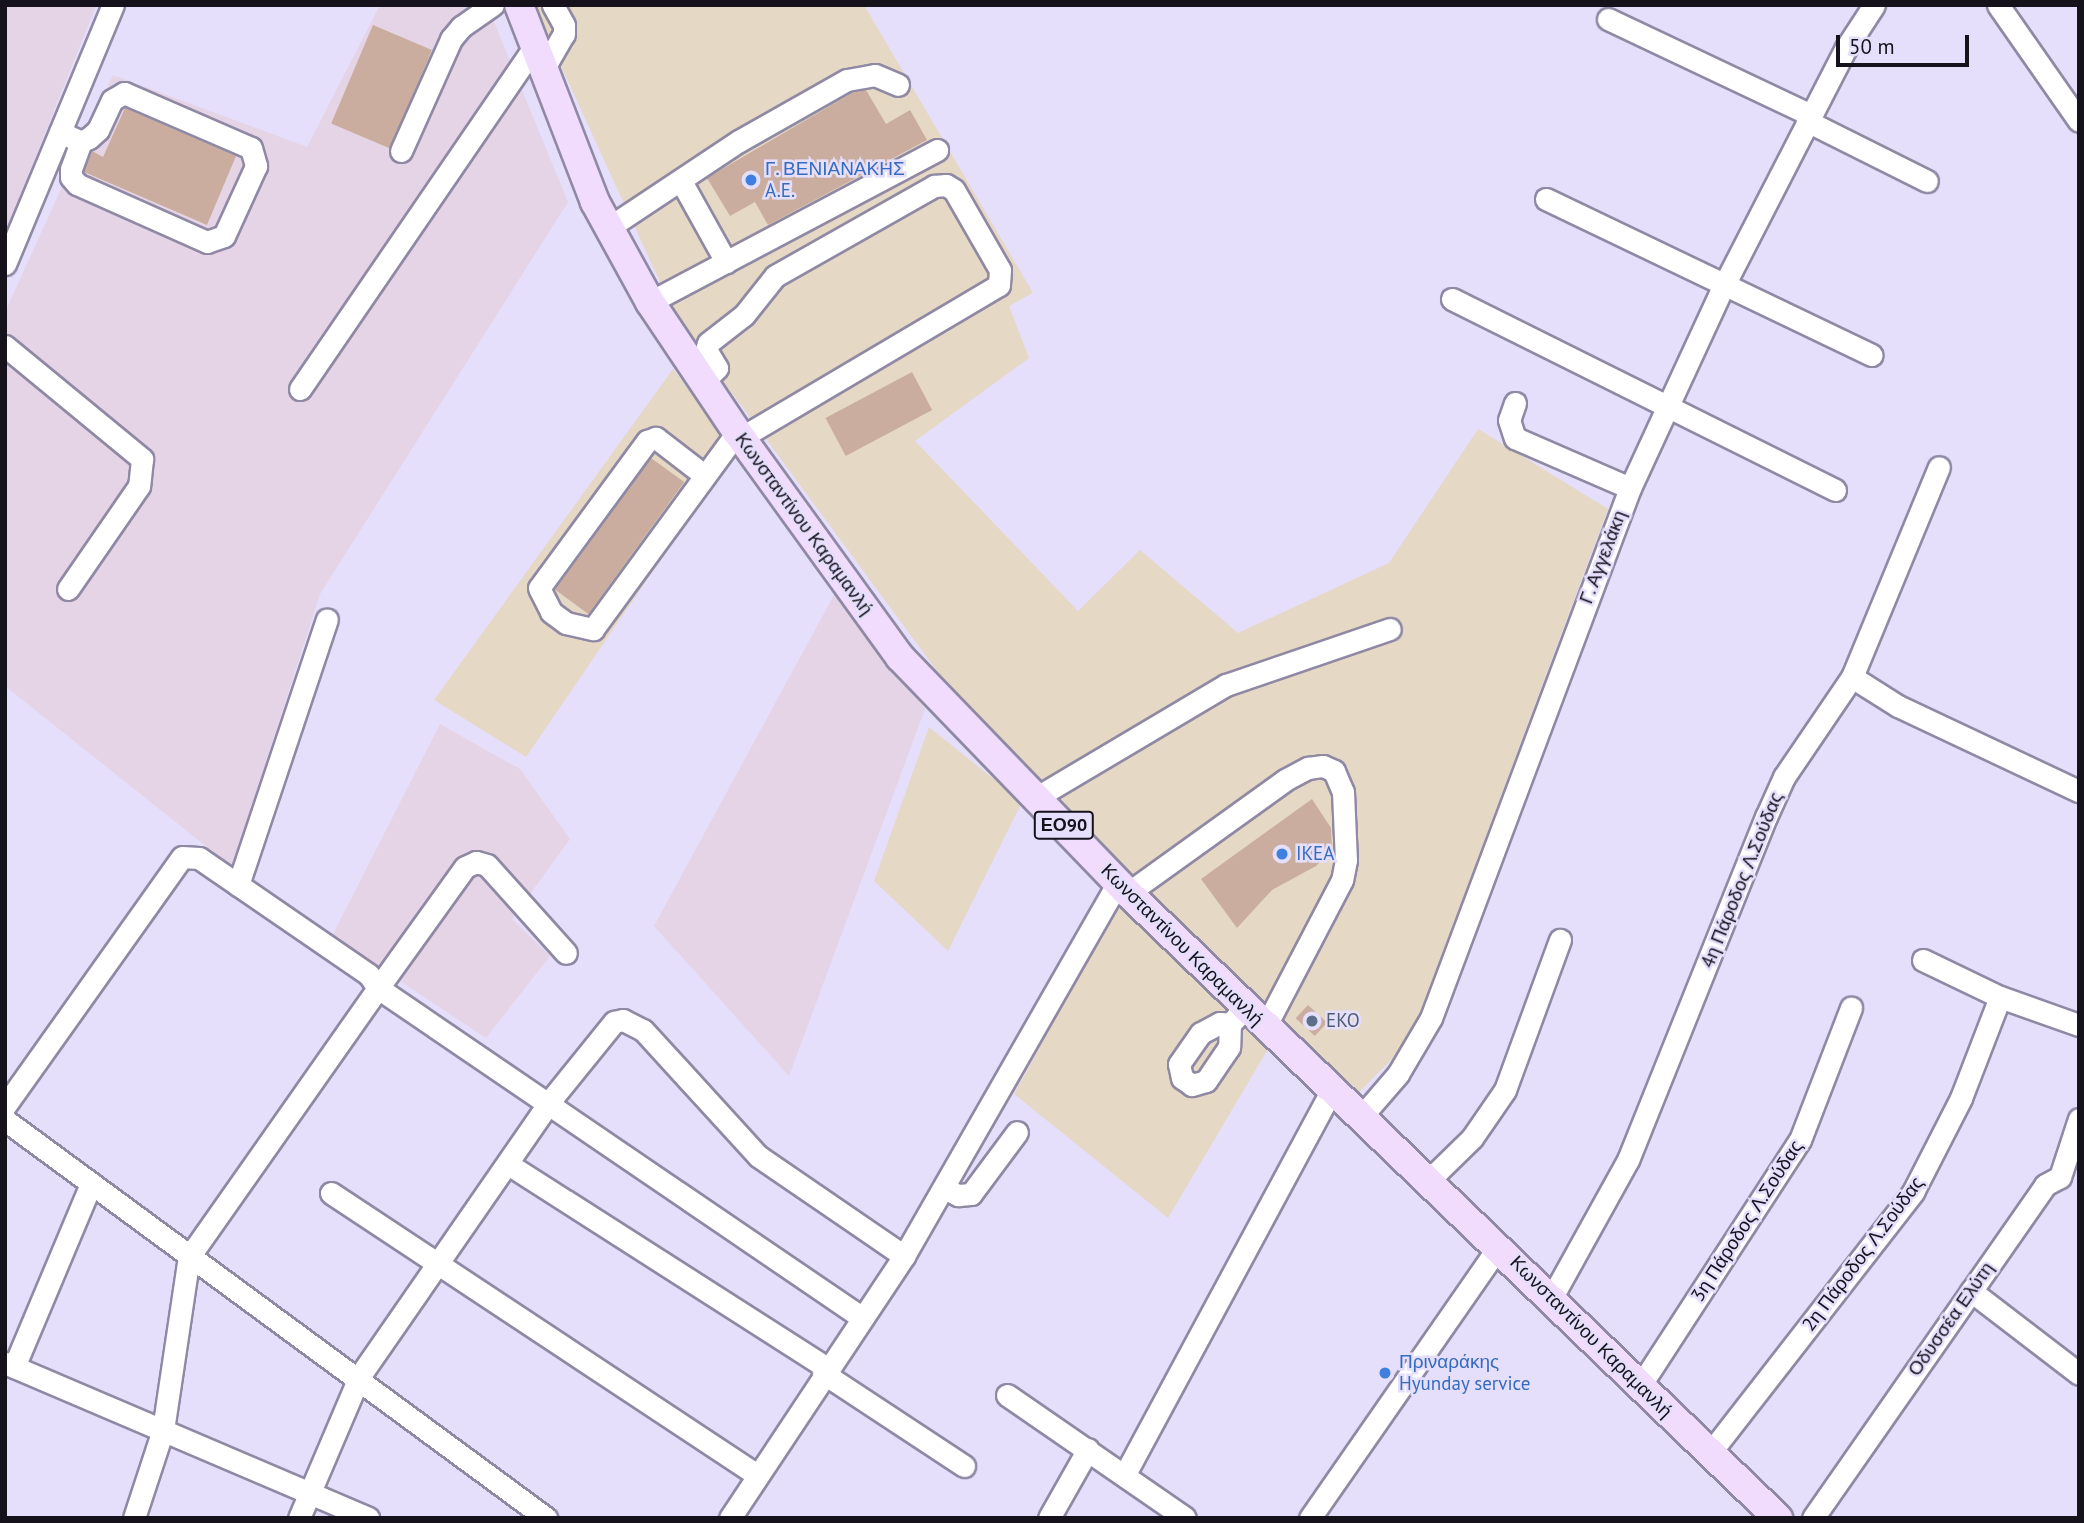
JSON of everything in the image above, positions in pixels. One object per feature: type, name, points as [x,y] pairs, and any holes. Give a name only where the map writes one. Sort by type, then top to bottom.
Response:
[{"type":"main road","name":"Κωνσταντίνου Καραμανλή","points":[[519,5],[608,228],[650,302],[739,435],[900,657],[1037,797],[1247,1020],[1332,1089],[1427,1182],[1499,1246],[1778,1518]]},
{"type":"street","points":[[5,264],[113,5]]},
{"type":"street","points":[[401,151],[451,40],[461,27],[493,5]]},
{"type":"street","points":[[300,389],[540,57],[564,34],[564,25],[553,5]]},
{"type":"street","name":"Γ. Αγγελάκη","points":[[1361,1117],[1398,1074],[1432,1018],[1630,488],[1723,287],[1809,118],[1874,5]]},
{"type":"street","points":[[1998,5],[2079,121]]},
{"type":"street","points":[[1608,19],[1809,118],[1927,181]]},
{"type":"street","points":[[608,228],[739,141],[847,80],[875,75],[898,85]]},
{"type":"street","points":[[124,93],[251,148],[256,166],[224,236],[207,242],[77,184],[71,177],[71,169],[81,142],[98,131],[112,100],[124,93]]},
{"type":"street","points":[[60,132],[81,142]]},
{"type":"street","points":[[650,302],[937,150]]},
{"type":"street","points":[[681,181],[726,262]]},
{"type":"street","points":[[703,382],[717,368],[706,350],[708,343],[744,315],[775,276],[933,186],[946,185],[954,190],[1000,270],[999,285],[739,435],[704,475],[593,629],[566,623],[551,612],[539,588],[647,441],[656,438],[704,475]]},
{"type":"street","points":[[1546,199],[1723,287],[1871,355]]},
{"type":"street","points":[[1452,299],[1554,354],[1668,405],[1835,490]]},
{"type":"street","points":[[5,346],[142,459],[139,486],[68,589]]},
{"type":"street","points":[[1515,403],[1509,420],[1515,438],[1630,488]]},
{"type":"street","name":"4η Πάροδος Λ.Σούδας","points":[[1552,1297],[1628,1160],[1784,777],[1852,677],[1939,467]]},
{"type":"street","points":[[238,885],[327,619]]},
{"type":"street","points":[[1037,797],[1226,685],[1390,629]]},
{"type":"street","points":[[1852,677],[1898,706],[2079,791]]},
{"type":"street","points":[[730,1518],[825,1370],[904,1256],[1123,888],[1285,780],[1308,768],[1323,766],[1334,771],[1343,792],[1346,860],[1342,880],[1247,1020]]},
{"type":"street","points":[[5,1106],[175,864],[182,857],[199,858],[369,975],[378,988],[550,1101],[686,1200],[861,1317]]},
{"type":"street","points":[[134,1518],[163,1430],[190,1257],[466,867],[476,862],[487,865],[566,953]]},
{"type":"street","points":[[1427,1182],[1486,1121],[1505,1090],[1560,940]]},
{"type":"street","points":[[1923,960],[2000,997],[2079,1025]]},
{"type":"street","name":"2η Πάροδος Λ.Σούδας","points":[[1710,1453],[1913,1192],[1961,1098],[2000,997]]},
{"type":"street","name":"3η Πάροδος Λ.Σούδας","points":[[1640,1386],[1800,1140],[1851,1008]]},
{"type":"street","points":[[299,1518],[359,1377],[550,1101],[614,1022],[634,1023],[758,1156],[904,1256]]},
{"type":"street","points":[[1125,1474],[1332,1089]]},
{"type":"street","name":"Οδυσσέα Ελύτη","points":[[1813,1518],[2045,1185],[2069,1179],[2079,1119]]},
{"type":"street","points":[[5,1120],[190,1257],[359,1377],[545,1518]]},
{"type":"street","points":[[944,1188],[958,1195],[971,1194],[1017,1132]]},
{"type":"street","points":[[508,1164],[825,1370],[964,1466]]},
{"type":"street","points":[[91,1184],[10,1365],[368,1518]]},
{"type":"street","points":[[331,1193],[437,1266],[757,1475]]},
{"type":"street","points":[[1310,1518],[1499,1246]]},
{"type":"street","points":[[1971,1291],[2079,1374]]},
{"type":"street","points":[[1007,1395],[1185,1518]]},
{"type":"street","points":[[1049,1518],[1088,1449]]},
{"type":"shaded area","points":[[5,5],[96,6],[5,233]]},
{"type":"shaded area","points":[[380,5],[487,5],[568,202],[320,594],[232,867],[5,686],[5,312],[113,75],[307,147]]},
{"type":"shaded area","points":[[533,5],[864,5],[1033,293],[1009,306],[1029,358],[915,441],[1078,611],[1140,550],[1238,633],[1389,563],[1478,429],[1608,509],[1409,1042],[1353,1098],[971,717],[676,317]]},
{"type":"shaded area","points":[[673,369],[735,451],[526,757],[434,700]]},
{"type":"shaded area","points":[[835,593],[925,709],[789,1076],[654,926]]},
{"type":"shaded area","points":[[440,724],[520,769],[570,839],[512,919],[550,956],[486,1038],[332,936]]},
{"type":"shaded area","points":[[929,727],[1022,802],[948,951],[874,881]]},
{"type":"shaded area","points":[[1118,905],[1268,1049],[1168,1218],[1014,1094]]},
{"type":"building","points":[[373,25],[432,50],[390,149],[331,123]]},
{"type":"building","points":[[866,90],[886,124],[910,110],[927,140],[768,225],[755,202],[730,216],[707,178],[852,93]]},
{"type":"building","points":[[125,108],[236,156],[207,225],[84,172],[92,151],[103,157]]},
{"type":"building","points":[[912,372],[932,410],[846,456],[825,418]]},
{"type":"building","points":[[651,458],[684,482],[588,614],[555,590]]},
{"type":"building","name":"IKEA","points":[[1312,799],[1331,828],[1332,850],[1316,866],[1272,890],[1237,928],[1201,879]]},
{"type":"building","points":[[1308,1005],[1327,1023],[1315,1036],[1296,1018]]},
{"type":"place","name":"Γ. ΒΕΝΙΑΝΑΚΗΣ A.E.","points":[[751,180]]},
{"type":"place","name":"IKEA","points":[[1282,854]]},
{"type":"place","name":"EKO","points":[[1312,1021]]},
{"type":"place","name":"Πριναράκης Hyunday service","points":[[1385,1373]]}]
